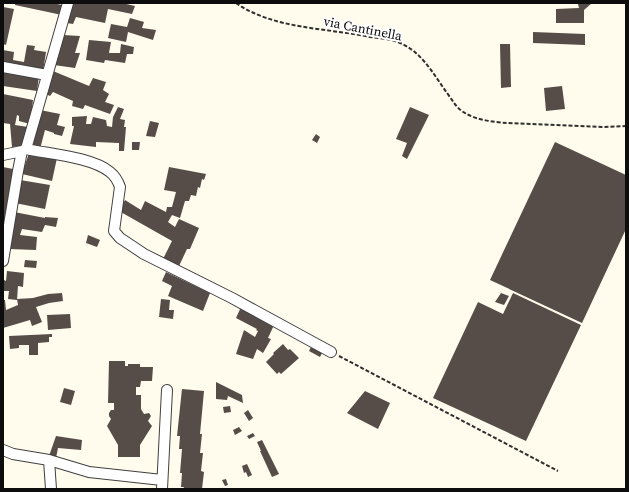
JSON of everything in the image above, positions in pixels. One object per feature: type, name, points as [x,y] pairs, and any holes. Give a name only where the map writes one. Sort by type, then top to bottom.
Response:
[{"type":"street","points":[[3,261],[18,171],[68,3]]},
{"type":"street","points":[[3,67],[47,75]]},
{"type":"street","points":[[3,155],[24,150],[86,161],[111,172],[120,187],[114,231],[120,238],[144,254],[232,298],[331,352]]},
{"type":"street","points":[[3,450],[13,454],[49,460],[89,472],[162,485],[167,390]]},
{"type":"street","points":[[49,460],[51,489]]},
{"type":"path","name":"via Cantinella","points":[[236,3],[258,15],[300,27],[353,33],[399,42],[410,48],[423,60],[457,106],[466,114],[492,122],[602,127],[626,126]]},
{"type":"path","points":[[331,352],[558,471]]},
{"type":"building","points":[[15,3],[51,3],[63,5],[62,15],[15,5]]},
{"type":"building","points":[[71,3],[122,3],[135,6],[132,14],[108,9],[105,23],[76,17],[73,24],[67,23]]},
{"type":"building","points":[[592,3],[584,10],[584,23],[556,23],[556,9],[579,8],[578,4]]},
{"type":"building","points":[[3,7],[14,9],[6,45],[3,44]]},
{"type":"building","points":[[130,18],[144,22],[142,28],[156,30],[153,40],[128,32],[126,42],[108,38],[111,24],[127,27]]},
{"type":"building","points":[[533,32],[585,34],[585,45],[533,43]]},
{"type":"building","points":[[63,35],[80,36],[75,53],[80,53],[75,68],[54,65]]},
{"type":"building","points":[[89,40],[111,42],[109,53],[120,53],[121,44],[134,47],[133,54],[127,54],[125,63],[105,60],[104,63],[86,60]]},
{"type":"building","points":[[500,44],[510,44],[511,87],[501,88]]},
{"type":"building","points":[[27,45],[35,46],[34,50],[46,52],[43,71],[3,66],[3,50],[14,52],[13,60],[24,62]]},
{"type":"building","points":[[53,71],[89,86],[93,78],[106,82],[103,90],[109,94],[105,102],[114,105],[110,114],[85,105],[83,109],[72,106],[73,101],[53,92],[50,96],[44,93]]},
{"type":"building","points":[[3,72],[39,76],[37,91],[3,86]]},
{"type":"building","points":[[562,86],[565,109],[546,111],[544,88]]},
{"type":"building","points":[[3,94],[33,100],[30,124],[19,121],[19,116],[17,115],[15,125],[28,127],[23,146],[12,147],[10,124],[3,123]]},
{"type":"building","points":[[118,107],[124,109],[120,119],[125,120],[124,127],[126,127],[124,151],[119,151],[119,143],[96,142],[96,147],[70,144],[74,126],[72,126],[72,117],[87,116],[86,124],[91,124],[93,117],[106,120],[107,126],[112,127],[113,117]]},
{"type":"building","points":[[410,107],[429,115],[407,159],[402,156],[407,143],[396,139]]},
{"type":"building","points":[[40,110],[60,114],[57,125],[65,127],[62,136],[45,130],[40,149],[30,148]]},
{"type":"building","points":[[150,121],[159,123],[155,137],[146,136]]},
{"type":"building","points":[[316,134],[320,137],[317,143],[312,140]]},
{"type":"building","points":[[132,142],[140,142],[139,150],[132,150]]},
{"type":"building","points":[[555,142],[626,175],[626,229],[582,323],[490,280]]},
{"type":"building","points":[[29,153],[57,158],[52,181],[22,174]]},
{"type":"building","points":[[3,167],[13,169],[3,235]]},
{"type":"building","points":[[169,167],[206,174],[204,180],[202,179],[200,188],[198,187],[196,196],[191,195],[189,201],[185,201],[180,218],[172,215],[168,222],[175,227],[179,219],[199,228],[190,249],[187,249],[179,266],[163,259],[172,241],[119,211],[125,200],[141,210],[145,201],[166,212],[167,207],[172,207],[176,192],[164,190]]},
{"type":"building","points":[[20,180],[50,185],[45,209],[15,203]]},
{"type":"building","points":[[14,212],[45,218],[58,218],[56,227],[45,225],[42,232],[22,229],[20,235],[37,237],[36,250],[9,249]]},
{"type":"building","points":[[88,235],[100,240],[97,247],[86,243]]},
{"type":"building","points":[[25,260],[37,261],[36,268],[24,267]]},
{"type":"building","points":[[7,271],[24,273],[23,287],[18,286],[17,300],[8,299],[9,291],[3,291]]},
{"type":"building","points":[[166,272],[210,293],[203,311],[168,296],[172,286],[162,281]]},
{"type":"building","points":[[62,293],[63,301],[36,307],[42,322],[32,326],[30,320],[3,328],[3,300],[5,300],[6,310],[18,305],[17,299]]},
{"type":"building","points":[[501,293],[509,296],[504,305],[495,302]]},
{"type":"building","points":[[513,293],[581,325],[526,441],[433,398],[478,302],[503,314]]},
{"type":"building","points":[[161,299],[170,300],[169,310],[174,310],[173,319],[159,317]]},
{"type":"building","points":[[241,307],[274,325],[268,338],[271,339],[263,353],[257,349],[253,359],[236,354],[244,330],[255,337],[258,331],[256,330],[257,329],[236,318]]},
{"type":"building","points":[[70,314],[71,328],[48,330],[47,315]]},
{"type":"building","points":[[52,334],[52,337],[49,337],[49,342],[38,343],[38,355],[29,355],[29,345],[19,345],[19,348],[10,349],[9,336]]},
{"type":"building","points":[[283,344],[288,350],[290,349],[299,358],[281,374],[279,372],[277,374],[266,362]]},
{"type":"building","points":[[311,347],[322,353],[320,357],[309,351]]},
{"type":"building","points":[[109,361],[125,361],[125,366],[128,366],[128,364],[140,364],[140,367],[153,367],[152,381],[141,381],[140,387],[136,387],[136,395],[141,395],[141,409],[144,414],[149,413],[151,416],[148,421],[152,426],[140,445],[140,457],[118,457],[118,445],[107,426],[111,419],[109,413],[111,410],[114,410],[114,403],[108,403]]},
{"type":"building","points":[[216,382],[242,395],[243,403],[228,396],[227,400],[216,399]]},
{"type":"building","points":[[64,388],[75,391],[71,405],[60,402]]},
{"type":"building","points":[[182,389],[204,391],[200,434],[202,434],[200,453],[203,453],[201,471],[204,472],[202,489],[183,489],[184,487],[181,487],[182,473],[180,473],[182,449],[179,449],[180,436],[177,436]]},
{"type":"building","points":[[365,391],[390,403],[378,429],[347,413]]},
{"type":"building","points":[[230,406],[231,412],[224,413],[223,407]]},
{"type":"building","points":[[248,410],[253,418],[249,421],[244,413]]},
{"type":"building","points":[[239,427],[242,431],[235,435],[233,430]]},
{"type":"building","points":[[253,433],[255,436],[249,439],[247,436]]},
{"type":"building","points":[[56,436],[82,440],[81,450],[58,448],[56,458],[49,456]]},
{"type":"building","points":[[262,440],[279,474],[272,477],[257,442]]},
{"type":"building","points":[[247,464],[252,475],[248,477],[246,472],[244,473],[242,466]]},
{"type":"building","points":[[226,479],[228,485],[225,486],[222,480]]}]
